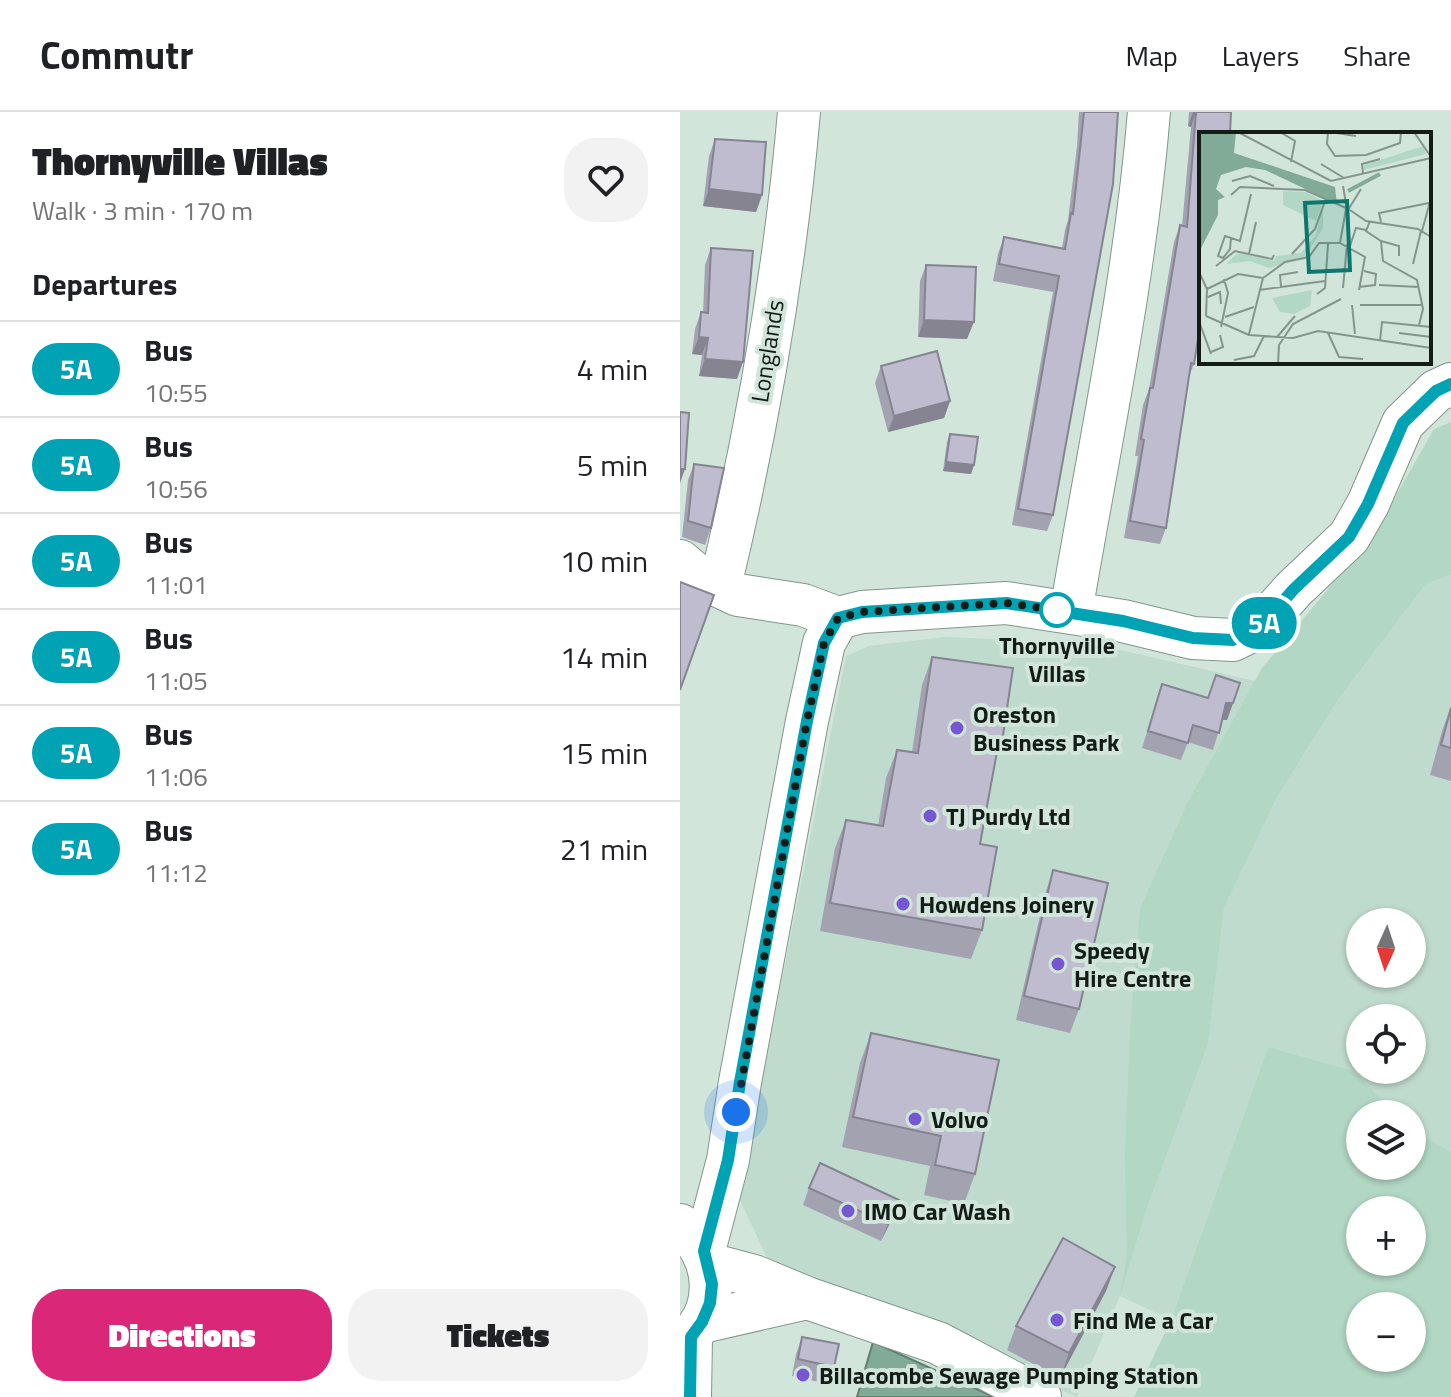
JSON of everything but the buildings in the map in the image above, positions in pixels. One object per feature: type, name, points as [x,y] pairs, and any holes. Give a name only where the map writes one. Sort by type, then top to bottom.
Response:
[{"type":"street","name":"Longlands","points":[[729,590],[783,247],[799,112]]},
{"type":"street","points":[[1071,612],[1128,290],[1149,112]]},
{"type":"street","points":[[680,561],[699,577],[729,590],[820,612],[1006,603],[1123,621],[1193,638],[1233,640],[1261,626],[1294,589],[1349,537],[1368,504],[1403,423],[1436,391],[1451,384]]},
{"type":"street","points":[[690,1397],[691,1334],[710,1303],[712,1284],[697,1246],[728,1160],[807,721],[824,643],[820,612]]},
{"type":"street","points":[[680,1201],[701,1187],[728,1160]]},
{"type":"street","points":[[697,1246],[754,1276],[807,1298],[938,1343],[1040,1397]]},
{"type":"street","points":[[691,1334],[807,1298]]},
{"type":"shaded area","points":[[1451,422],[1451,575],[1426,584],[1339,698],[1277,797],[1224,908],[1208,1044],[1147,1208],[1120,1296],[1127,1255],[1125,1155],[1130,1031],[1140,908],[1188,801],[1262,668],[1328,589],[1393,501],[1434,429]]},
{"type":"shaded area","points":[[1451,575],[1451,1152],[1426,1137],[1426,1100],[1382,1100],[1367,1084],[1426,1084],[1426,1004],[1346,1004],[1346,1069],[1268,1047],[1171,1320],[1120,1296],[1077,1397],[770,1264],[739,1198],[846,656],[869,646],[945,637],[1090,643],[1255,681],[1188,801],[1140,908],[1127,1255],[1122,1288],[1147,1208],[1208,1044],[1224,908],[1277,797],[1339,698],[1426,584]]},
{"type":"shaded area","points":[[1268,1047],[1346,1069],[1346,1084],[1367,1084],[1382,1100],[1346,1100],[1346,1180],[1426,1180],[1426,1137],[1451,1152],[1451,1397],[1134,1397],[1171,1320]]},
{"type":"shaded area","points":[[873,1342],[994,1397],[857,1397]]},
{"type":"bus line","name":"5A","points":[[690,1397],[691,1337],[710,1303],[712,1284],[704,1251],[728,1160],[807,721],[824,643],[838,618],[862,612],[1006,603],[1123,621],[1193,638],[1233,640],[1261,626],[1294,589],[1349,537],[1368,504],[1383,463],[1403,423],[1436,391],[1451,384]]},
{"type":"place","name":"Thornyville Villas","points":[[1057,610]]},
{"type":"place","name":"Oreston Business Park","points":[[957,728]]},
{"type":"place","name":"TJ Purdy Ltd","points":[[930,816]]},
{"type":"place","name":"Howdens Joinery","points":[[903,904]]},
{"type":"place","name":"Speedy Hire Centre","points":[[1058,964]]},
{"type":"place","name":"Volvo","points":[[915,1119]]},
{"type":"place","name":"IMO Car Wash","points":[[848,1211]]},
{"type":"place","name":"Find Me a Car","points":[[1057,1320]]},
{"type":"place","name":"Billacombe Sewage Pumping Station","points":[[803,1375]]},
{"type":"route","points":[[736,1112],[807,721],[824,643],[838,618],[862,612],[1006,603],[1057,610]]}]
